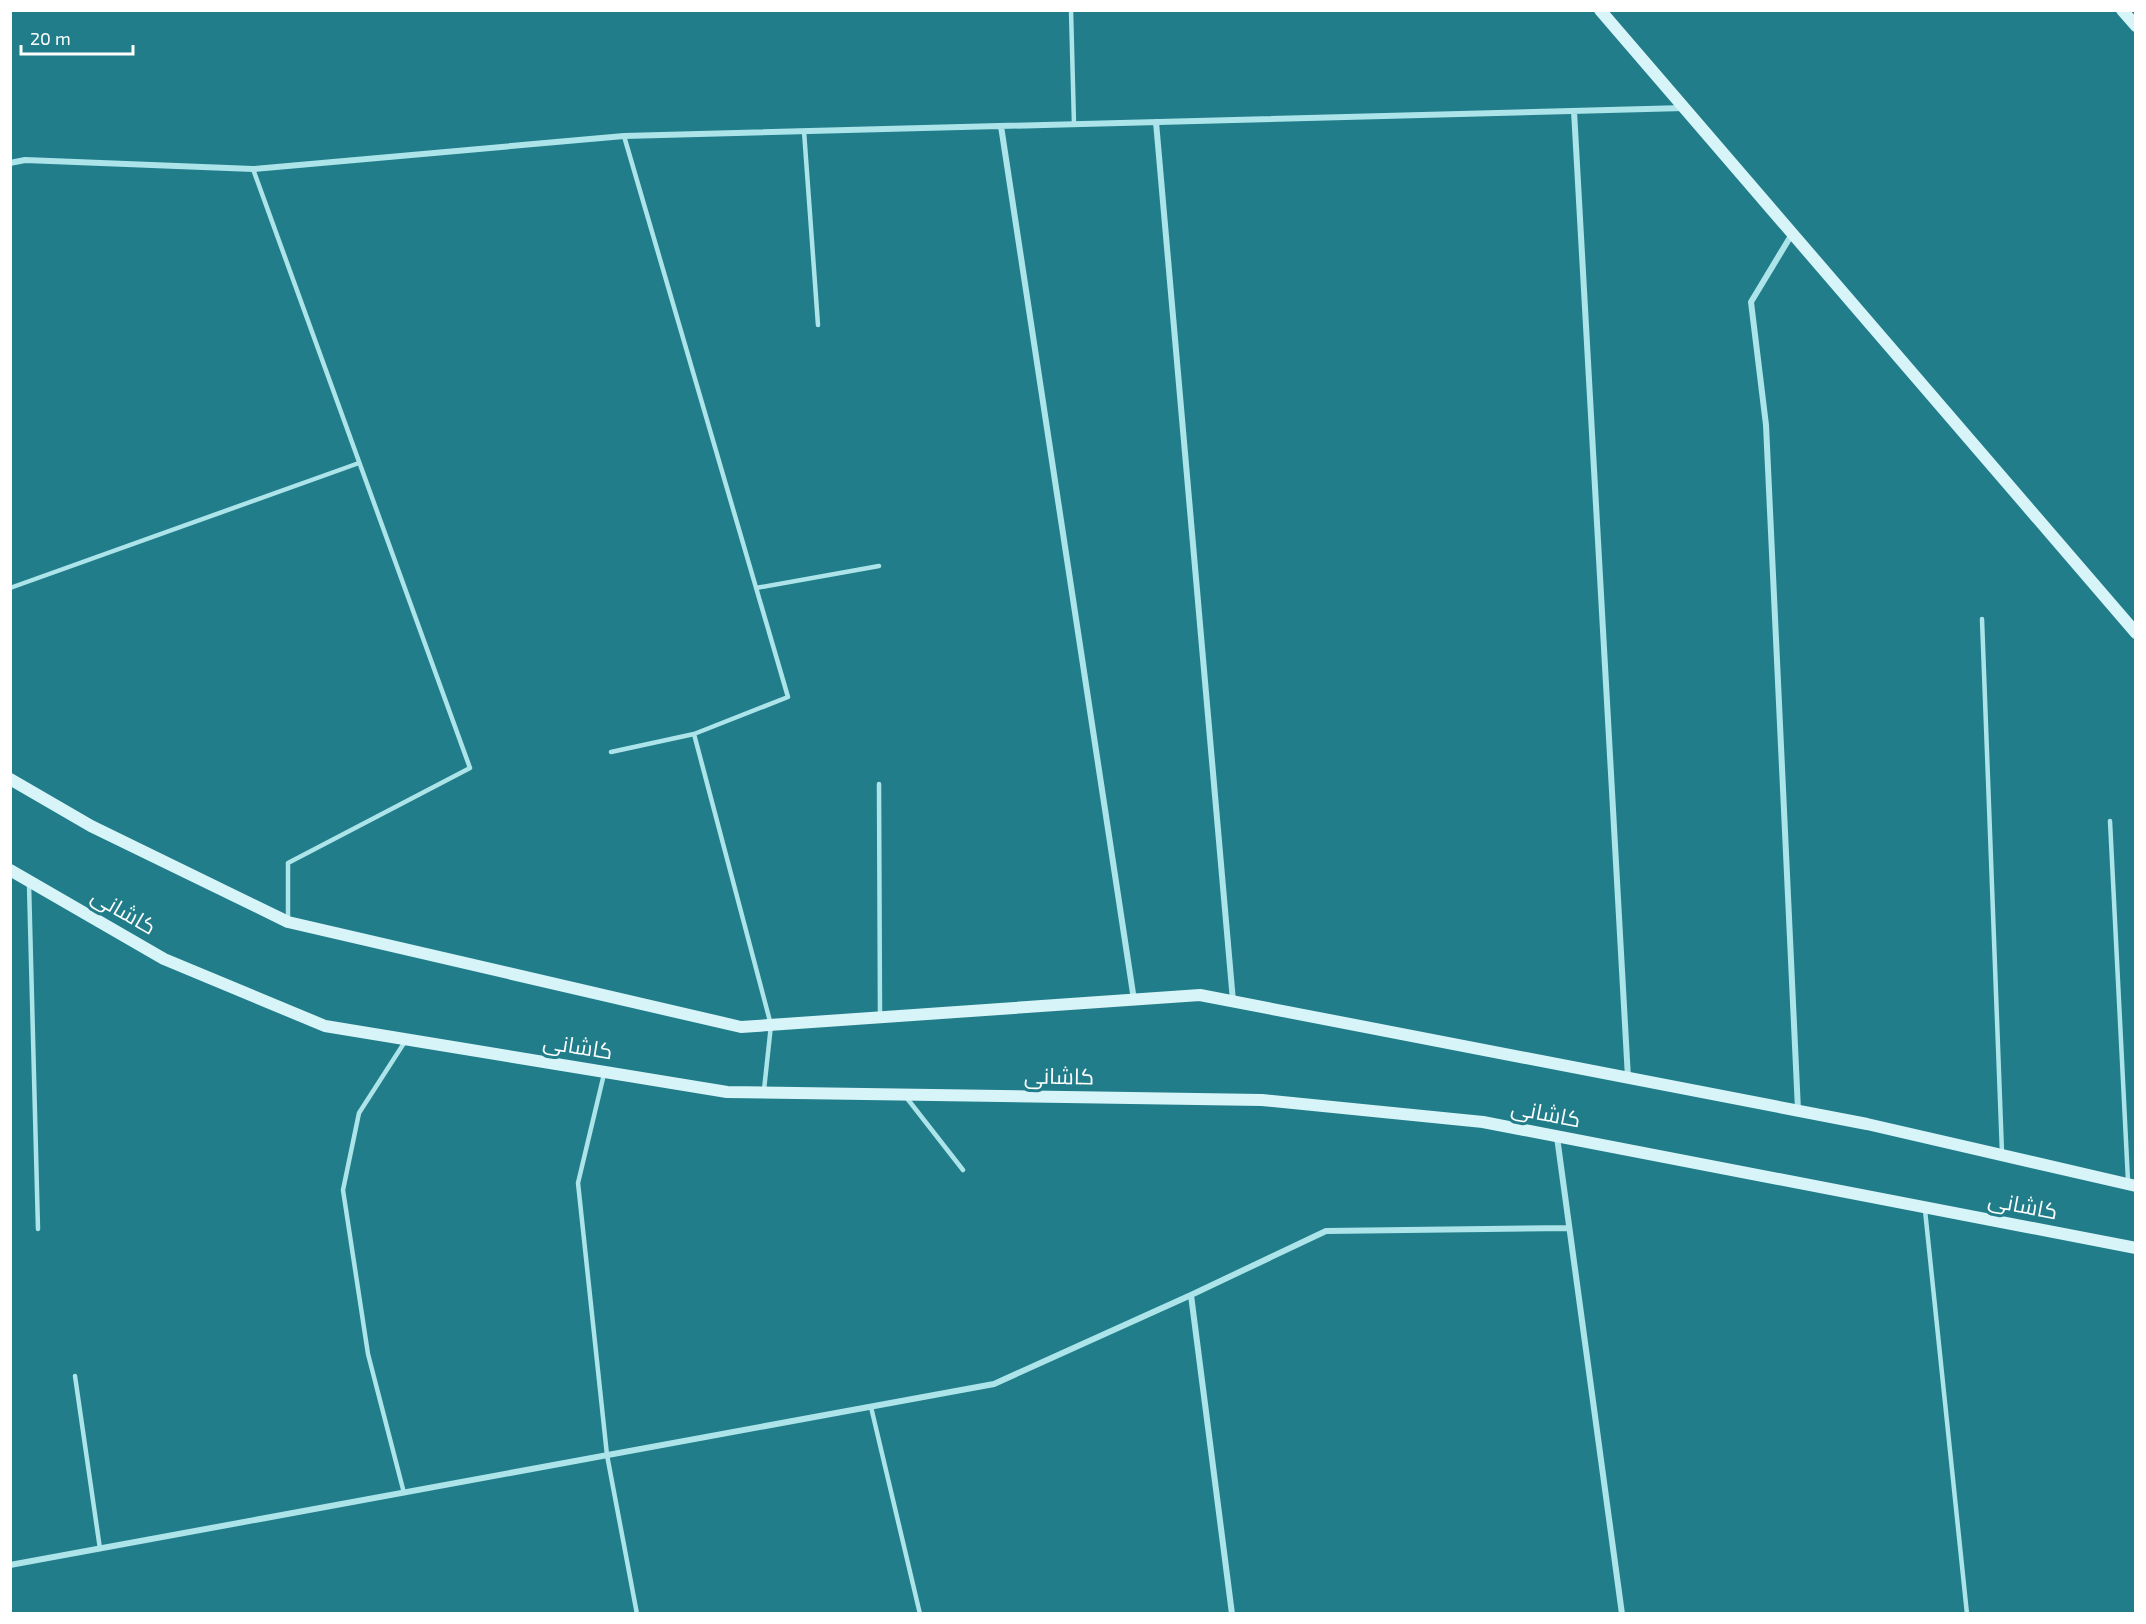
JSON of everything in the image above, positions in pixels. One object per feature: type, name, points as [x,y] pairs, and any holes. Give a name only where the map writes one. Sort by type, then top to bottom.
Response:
[{"type":"street","points":[[1600,10],[2136,633]]},
{"type":"street","points":[[2122,10],[2136,26]]},
{"type":"street","points":[[10,163],[25,160],[253,169],[624,136],[1684,108]]},
{"type":"street","points":[[1574,111],[1628,1078]]},
{"type":"street","points":[[1156,122],[1233,1001]]},
{"type":"street","points":[[1001,126],[1134,999]]},
{"type":"street","points":[[1792,234],[1751,302],[1766,425],[1798,1111]]},
{"type":"street","points":[[10,779],[91,826],[288,922],[741,1027],[1200,995],[1867,1124],[2132,1185]]},
{"type":"street","name":"کاشانی","points":[[10,870],[164,959],[325,1026],[727,1092],[1262,1100],[1483,1122],[2136,1248]]},
{"type":"street","points":[[1557,1136],[1622,1614]]},
{"type":"street","points":[[10,1565],[994,1384],[1326,1231],[1568,1228]]},
{"type":"street","points":[[1191,1295],[1232,1614]]},
{"type":"lane","points":[[1071,10],[1074,124]]},
{"type":"lane","points":[[804,131],[818,325]]},
{"type":"lane","points":[[611,752],[694,734],[788,697],[624,136]]},
{"type":"lane","points":[[253,169],[470,768],[288,863],[288,922]]},
{"type":"lane","points":[[10,588],[359,463]]},
{"type":"lane","points":[[756,588],[879,566]]},
{"type":"lane","points":[[1982,619],[2002,1155]]},
{"type":"lane","points":[[694,734],[771,1025],[764,1093]]},
{"type":"lane","points":[[879,784],[880,1017]]},
{"type":"lane","points":[[2110,821],[2132,1185]]},
{"type":"lane","points":[[29,880],[38,1229]]},
{"type":"lane","points":[[404,1493],[368,1354],[343,1190],[359,1113],[406,1039]]},
{"type":"lane","points":[[604,1072],[578,1183],[607,1455],[637,1614]]},
{"type":"lane","points":[[905,1095],[963,1170]]},
{"type":"lane","points":[[1924,1207],[1967,1614]]},
{"type":"lane","points":[[75,1376],[100,1549]]},
{"type":"lane","points":[[871,1407],[920,1614]]}]
